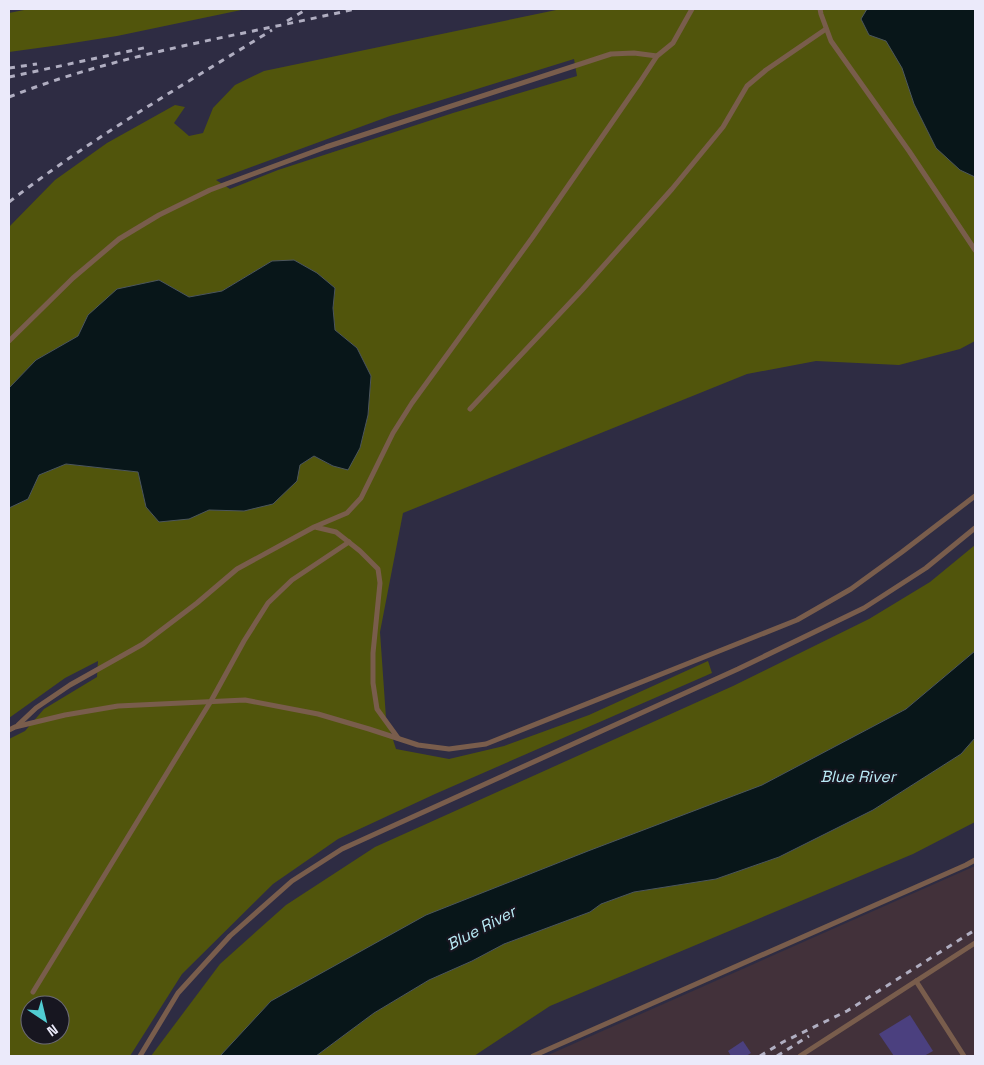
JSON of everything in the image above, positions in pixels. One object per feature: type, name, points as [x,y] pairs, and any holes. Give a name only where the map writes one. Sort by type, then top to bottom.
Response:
[{"type":"lane","points":[[15,727],[36,708],[70,685],[143,644],[197,603],[237,569],[314,527],[347,513],[361,498],[393,433],[412,403],[532,238],[657,56],[673,43],[692,9]]},
{"type":"lane","points":[[820,9],[831,41],[975,250]]},
{"type":"lane","points":[[470,409],[582,290],[672,189],[723,127],[747,86],[766,70],[826,29]]},
{"type":"lane","points":[[9,341],[73,278],[119,239],[159,215],[210,190],[326,147],[611,54],[634,52],[657,56]]},
{"type":"lane","points":[[9,730],[65,714],[118,706],[245,700],[318,714],[418,745],[449,749],[486,744],[797,620],[851,589],[975,496]]},
{"type":"lane","points":[[314,527],[336,532],[360,551],[378,569],[380,583],[373,653],[373,683],[377,709],[399,738]]},
{"type":"lane","points":[[140,1056],[178,993],[230,936],[292,881],[342,849],[738,669],[864,608],[926,568],[975,528]]},
{"type":"lane","points":[[32,992],[211,701],[244,641],[268,603],[292,580],[348,542]]},
{"type":"lane","points":[[533,1056],[975,860]]},
{"type":"lane","points":[[800,1056],[975,944]]},
{"type":"lane","points":[[916,981],[964,1056]]},
{"type":"shaded area","points":[[29,9],[246,9],[117,36],[9,52],[9,13]]},
{"type":"shaded area","points":[[561,9],[975,9],[975,341],[960,349],[899,365],[816,361],[747,374],[403,513],[380,632],[386,718],[396,749],[449,759],[504,746],[589,715],[708,661],[712,673],[435,794],[338,839],[273,884],[182,974],[130,1056],[9,1056],[9,739],[25,731],[44,709],[97,677],[98,661],[65,678],[9,718],[9,508],[28,499],[39,475],[66,464],[138,472],[146,507],[189,519],[209,509],[244,511],[296,481],[300,465],[314,456],[332,466],[360,448],[368,415],[371,376],[357,348],[335,330],[333,308],[335,288],[317,273],[294,260],[272,261],[222,291],[189,297],[159,280],[88,315],[78,336],[36,360],[9,388],[9,227],[55,180],[107,143],[175,105],[185,107],[174,123],[189,136],[203,133],[213,108],[235,85],[264,71]],"holes":[[[574,59],[577,76],[453,113],[278,170],[230,189],[216,180],[390,116]]]},
{"type":"shaded area","points":[[975,545],[975,651],[906,709],[762,785],[271,1001],[220,1056],[151,1056],[220,964],[286,905],[375,847],[733,686],[869,619],[930,582]]},
{"type":"shaded area","points":[[975,738],[975,822],[913,854],[550,1006],[474,1056],[316,1056],[374,1013],[429,980],[504,944],[590,912],[601,904],[634,892],[716,879],[779,857],[873,810],[961,754]]},
{"type":"shaded area","points":[[975,866],[975,1056],[546,1056]]},
{"type":"water","points":[[867,9],[975,9],[975,177],[960,170],[936,148],[914,104],[902,68],[886,41],[869,35],[861,19]]},
{"type":"water","points":[[294,260],[317,273],[335,288],[333,308],[335,330],[357,348],[371,376],[368,415],[360,448],[348,470],[333,466],[314,456],[300,465],[297,481],[273,504],[244,511],[209,510],[189,519],[159,522],[146,507],[138,472],[66,464],[39,475],[28,499],[9,508],[9,388],[36,360],[78,336],[88,315],[117,289],[159,280],[189,297],[222,291],[272,261]]},
{"type":"water","name":"Blue River","points":[[975,651],[975,738],[961,754],[873,810],[779,857],[716,879],[634,892],[601,904],[590,912],[504,944],[429,980],[374,1013],[316,1056],[220,1056],[271,1001],[426,915],[762,785],[906,709]]},
{"type":"building","points":[[910,1015],[933,1051],[924,1056],[894,1056],[879,1034]]},
{"type":"building","points":[[743,1041],[751,1053],[746,1056],[731,1056],[728,1051]]},
{"type":"railway","points":[[287,21],[307,9]]},
{"type":"railway","points":[[9,97],[94,68],[137,57],[355,9]]},
{"type":"railway","points":[[9,202],[40,178],[105,134],[272,30]]},
{"type":"railway","points":[[9,77],[148,47]]},
{"type":"railway","points":[[9,68],[37,64]]},
{"type":"railway","points":[[760,1056],[783,1042],[847,1011],[975,930]]},
{"type":"railway","points":[[777,1056],[809,1036]]}]
